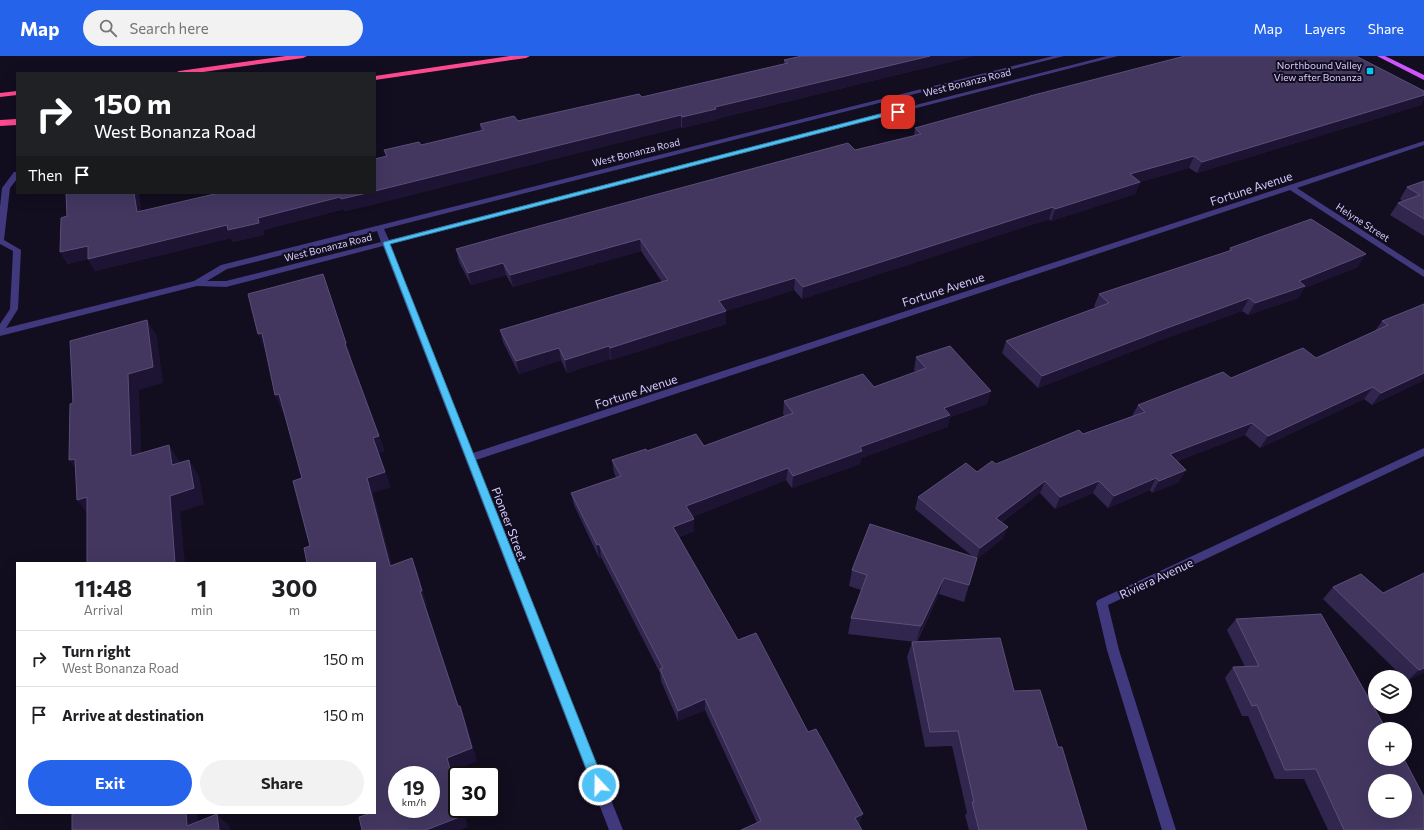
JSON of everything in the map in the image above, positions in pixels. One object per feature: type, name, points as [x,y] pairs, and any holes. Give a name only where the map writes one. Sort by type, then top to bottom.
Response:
[{"type":"highway","points":[[185,72],[303,56]]},
{"type":"highway","points":[[376,78],[526,56]]},
{"type":"highway","points":[[0,95],[16,93]]},
{"type":"highway","points":[[0,123],[16,122]]},
{"type":"main road","points":[[1380,56],[1424,78]]},
{"type":"street","name":"West Bonanza Road","points":[[197,283],[224,267],[1061,56]]},
{"type":"street","name":"West Bonanza Road","points":[[0,332],[197,283],[226,284],[1115,56]]},
{"type":"street","name":"Fortune Avenue","points":[[470,458],[1424,143]]},
{"type":"street","points":[[646,161],[657,174]]},
{"type":"street","points":[[0,332],[14,309],[17,250],[0,242],[6,188],[16,175]]},
{"type":"street","name":"Helyne Street","points":[[1291,187],[1424,274]]},
{"type":"street","name":"Pioneer Street","points":[[380,228],[616,830]]},
{"type":"street","name":"Riviera Avenue","points":[[1169,830],[1113,650],[1102,603],[1424,452]]},
{"type":"building","points":[[802,56],[930,56],[715,107],[716,109],[682,117],[681,115],[376,191],[376,159],[387,156],[384,150],[419,142],[421,145],[484,130],[480,124],[514,116],[518,121],[639,94],[642,97],[788,63],[784,60]]},
{"type":"building","points":[[1185,56],[1356,56],[1424,91],[1424,95],[1202,162],[1194,156],[1130,174],[1140,182],[1055,209],[1053,207],[803,287],[795,278],[719,301],[726,311],[610,348],[609,346],[565,360],[559,348],[516,361],[500,330],[668,280],[640,239],[510,275],[503,263],[468,273],[456,249],[848,143],[855,150],[921,134],[915,128],[1030,96]]},
{"type":"building","points":[[1424,181],[1424,219],[1398,203],[1420,195],[1407,187]]},
{"type":"building","points":[[66,194],[134,194],[137,212],[215,194],[363,194],[341,199],[340,197],[258,218],[259,223],[228,230],[227,225],[88,259],[88,246],[60,252],[61,218],[67,216]]},
{"type":"building","points":[[1311,219],[1366,254],[1299,281],[1305,286],[1255,303],[1249,298],[1042,376],[1006,341],[1109,303],[1099,294],[1232,250],[1230,248]]},
{"type":"building","points":[[323,274],[346,343],[345,344],[379,436],[373,438],[385,472],[367,478],[390,566],[412,558],[422,591],[420,591],[458,706],[460,706],[472,748],[447,758],[449,766],[448,818],[457,818],[426,830],[362,830],[359,817],[368,814],[376,814],[376,562],[307,562],[304,548],[310,546],[293,481],[302,478],[279,394],[275,395],[262,333],[258,334],[248,294]]},
{"type":"building","points":[[1424,304],[1424,373],[1381,393],[1373,387],[1268,436],[1252,423],[1170,454],[1186,470],[1159,481],[1156,478],[1114,496],[1099,481],[1060,497],[1045,481],[996,518],[1008,527],[980,548],[918,497],[966,463],[977,472],[992,461],[996,464],[1079,430],[1083,434],[1145,412],[1138,405],[1223,372],[1231,378],[1303,348],[1316,358],[1388,325],[1382,321]]},
{"type":"building","points":[[147,320],[153,367],[128,374],[131,456],[169,445],[172,465],[189,460],[194,488],[170,496],[175,562],[87,562],[87,497],[77,500],[75,459],[69,460],[70,404],[73,403],[70,341]]},
{"type":"building","points":[[950,346],[991,391],[944,408],[950,415],[860,447],[862,451],[793,476],[788,468],[686,506],[694,519],[673,527],[738,640],[756,633],[808,732],[816,729],[863,814],[855,818],[862,830],[741,830],[761,821],[705,699],[678,711],[660,669],[663,668],[571,493],[621,476],[612,460],[646,449],[647,451],[696,434],[704,446],[793,413],[784,401],[863,374],[874,387],[926,368],[916,357]]},
{"type":"building","points":[[870,524],[977,558],[969,585],[944,578],[921,626],[851,618],[867,575],[852,570]]},
{"type":"building","points":[[1424,573],[1424,668],[1419,670],[1333,587],[1361,574],[1383,593]]},
{"type":"building","points":[[1321,614],[1368,697],[1368,714],[1378,714],[1382,722],[1368,722],[1368,766],[1408,766],[1412,774],[1368,774],[1368,818],[1412,818],[1412,774],[1424,797],[1424,829],[1344,830],[1316,769],[1285,770],[1257,705],[1252,706],[1233,667],[1259,666],[1236,619]]},
{"type":"building","points":[[1000,638],[1014,691],[1040,690],[1058,747],[1062,747],[1087,830],[979,830],[958,731],[930,732],[912,642]]},
{"type":"building","points":[[72,814],[186,814],[187,826],[217,814],[219,830],[72,830]]},
{"type":"place","name":"Northbound Valley View after Bonanza","points":[[1370,71]]},
{"type":"route","points":[[599,785],[386,243],[898,112]]}]
